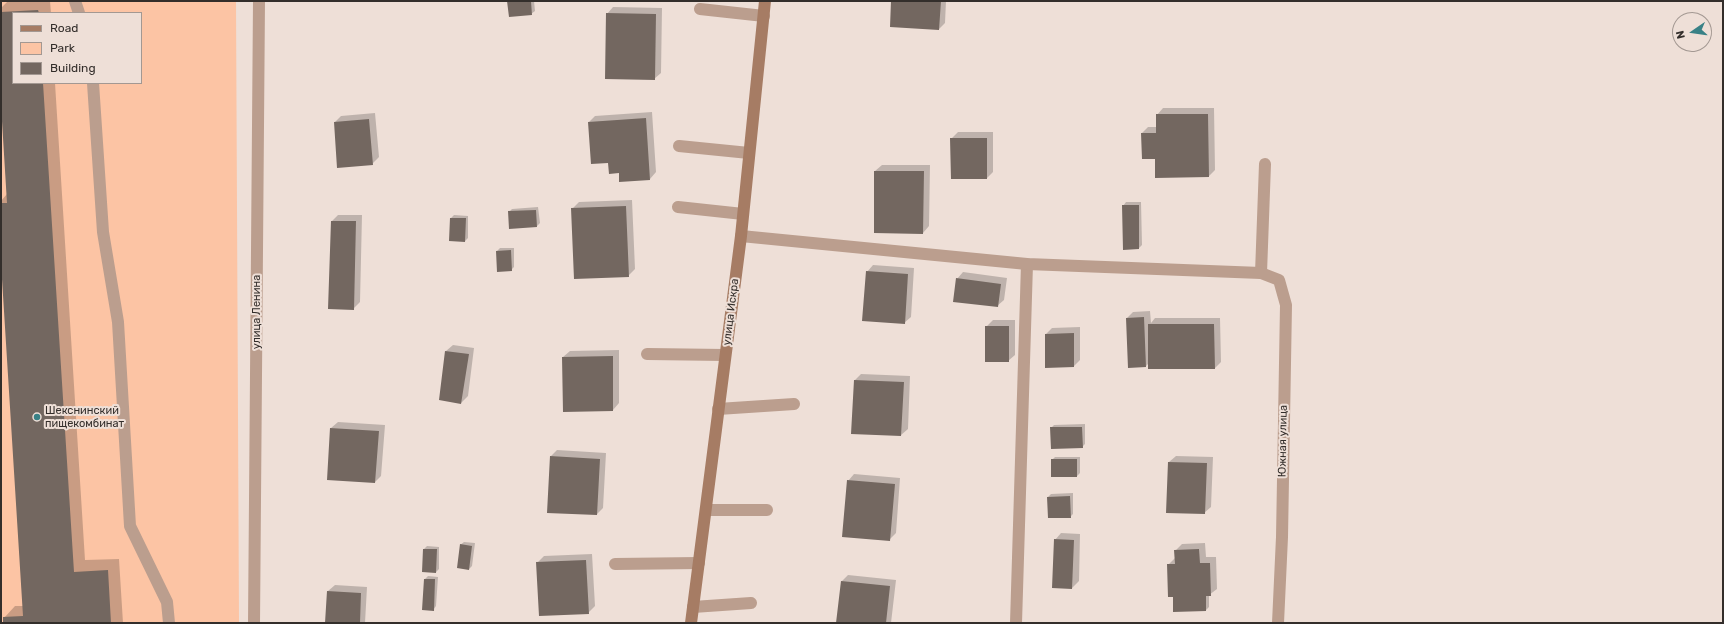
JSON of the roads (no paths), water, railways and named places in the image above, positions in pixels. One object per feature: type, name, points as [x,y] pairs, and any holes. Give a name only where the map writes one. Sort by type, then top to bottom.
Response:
[{"type":"street","points":[[74,1],[79,12]]},
{"type":"street","name":"улица Ленина","points":[[254,623],[259,1]]},
{"type":"street","name":"улица Искра","points":[[691,623],[741,236],[765,1]]},
{"type":"street","points":[[700,9],[764,16]]},
{"type":"street","points":[[93,84],[103,232],[118,322],[130,526],[167,602],[169,623]]},
{"type":"street","points":[[679,146],[750,153]]},
{"type":"street","points":[[741,236],[1027,264],[1261,273],[1265,164]]},
{"type":"street","points":[[678,207],[743,214]]},
{"type":"street","points":[[1016,623],[1027,264]]},
{"type":"street","name":"Южная улица","points":[[1261,273],[1279,280],[1286,305],[1282,529],[1278,623]]},
{"type":"street","points":[[647,354],[725,355]]},
{"type":"street","points":[[718,409],[794,404]]},
{"type":"street","points":[[706,510],[766,510]]},
{"type":"street","points":[[615,564],[699,563]]},
{"type":"street","points":[[693,607],[751,603]]},
{"type":"place","name":"Шекснинский пищекомбинат","points":[[37,417]]}]
